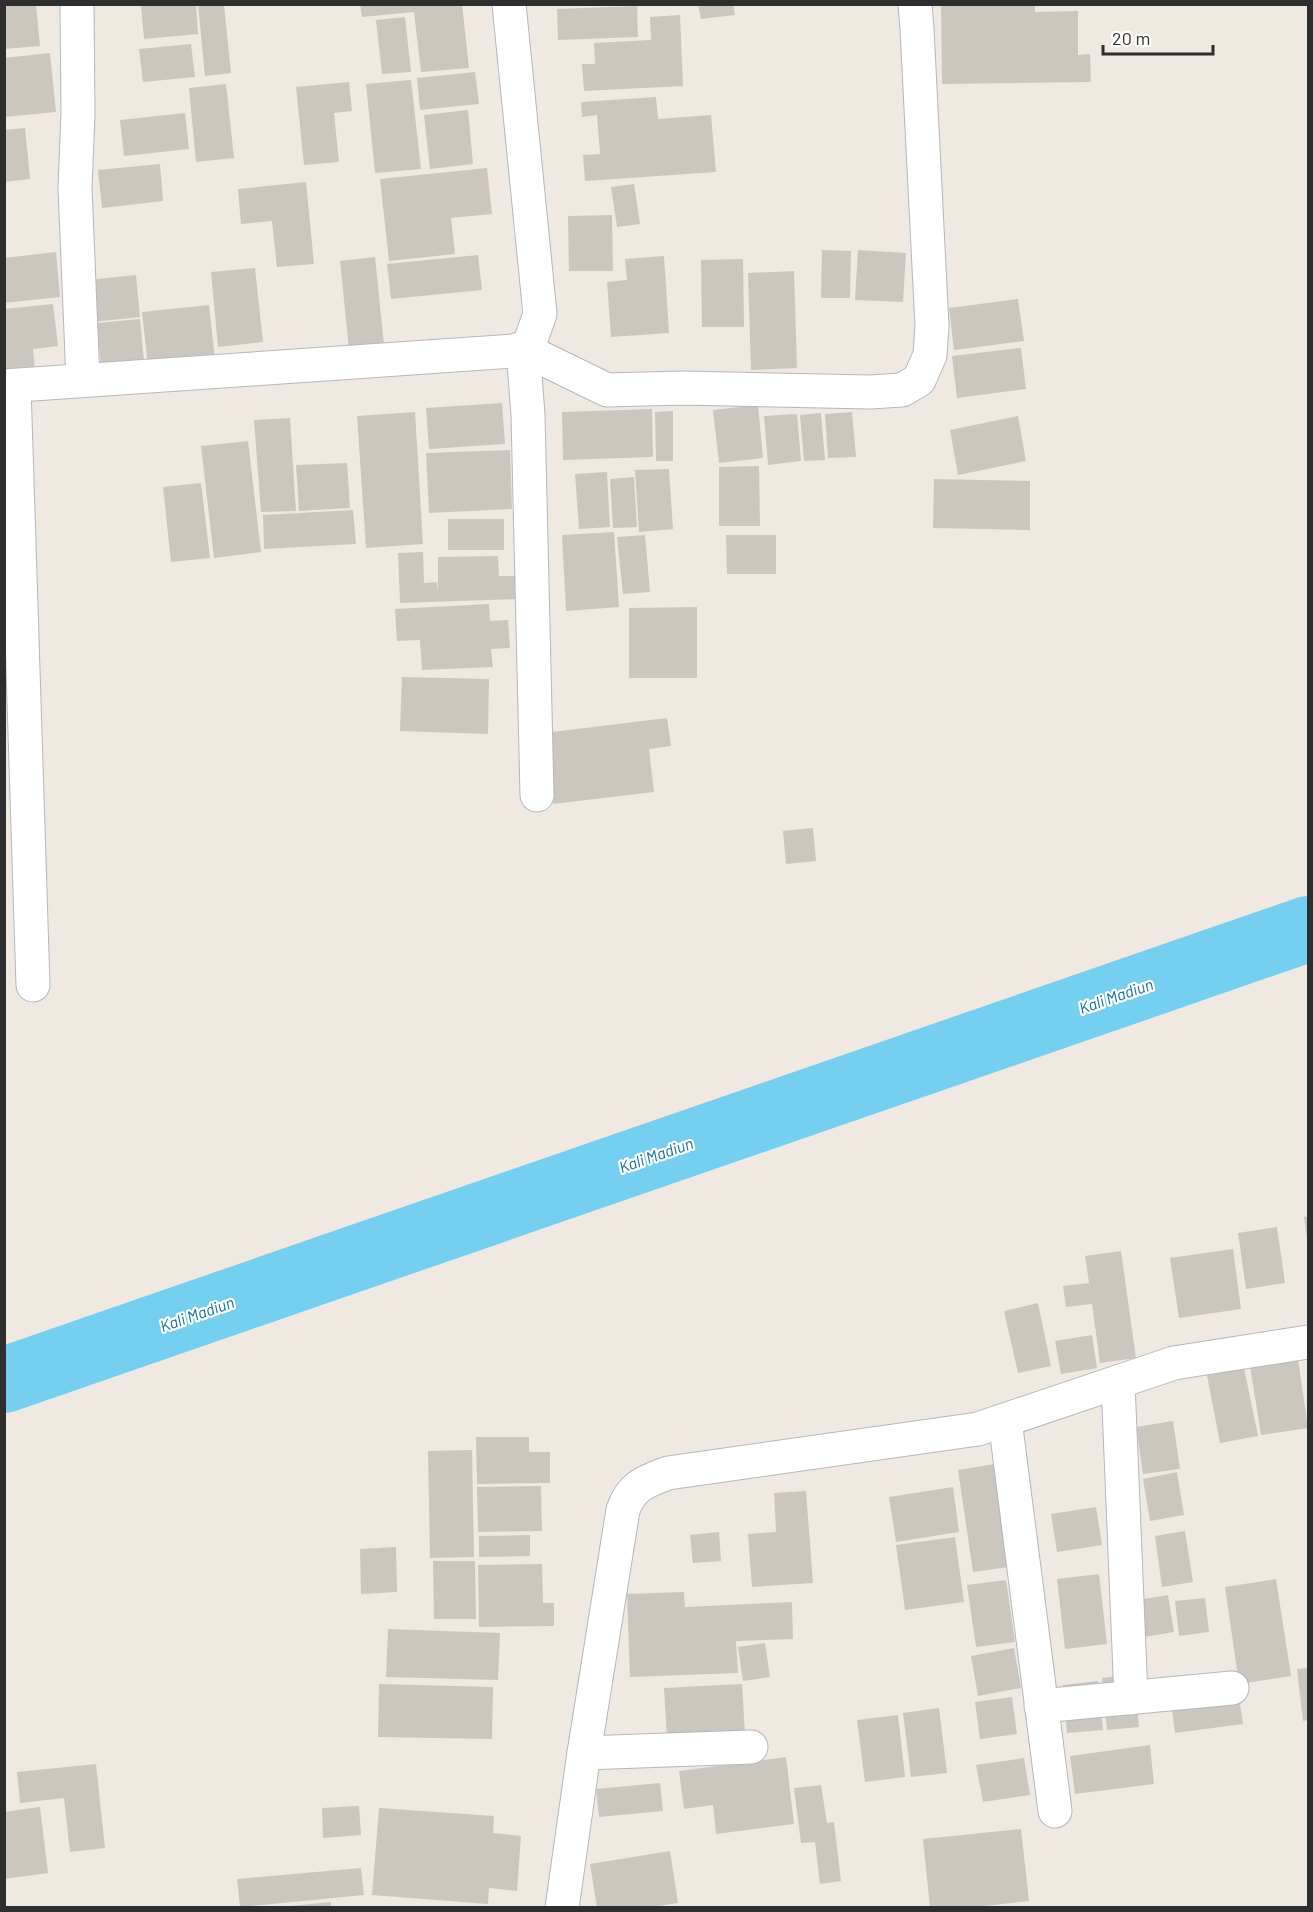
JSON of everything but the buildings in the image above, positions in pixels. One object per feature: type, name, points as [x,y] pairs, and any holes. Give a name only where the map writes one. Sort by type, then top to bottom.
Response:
[{"type":"street","points":[[77,4],[78,113],[75,188],[83,380]]},
{"type":"street","points":[[33,985],[9,386],[523,349],[530,345],[540,314],[509,4]]},
{"type":"street","points":[[523,349],[607,390],[683,388],[870,392],[902,390],[919,380],[930,355],[932,326],[915,4]]},
{"type":"street","points":[[523,349],[528,415],[537,795]]},
{"type":"street","points":[[562,1908],[623,1510],[628,1496],[640,1484],[668,1473],[978,1429],[1174,1363],[1308,1342]]},
{"type":"street","points":[[1118,1382],[1131,1698]]},
{"type":"street","points":[[1005,1420],[1055,1811]]},
{"type":"street","points":[[1041,1706],[1232,1688]]},
{"type":"street","points":[[584,1753],[751,1747]]},
{"type":"waterway","name":"Kali Madiun","points":[[4,1380],[1308,929]]}]
